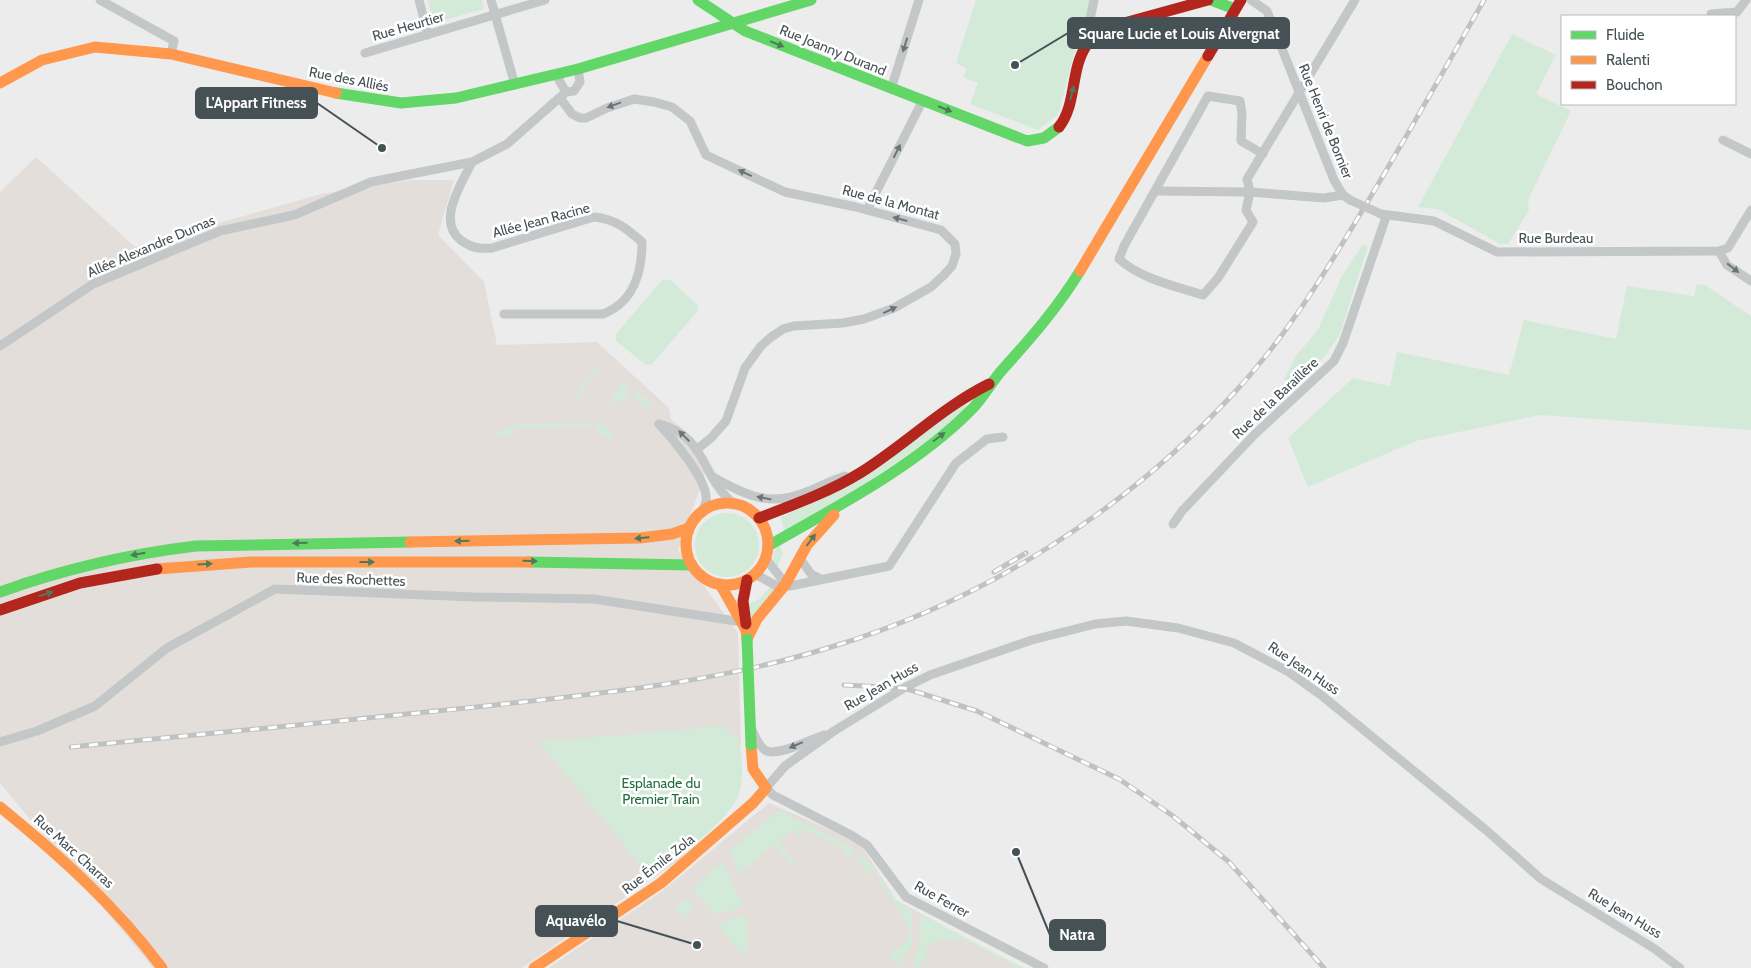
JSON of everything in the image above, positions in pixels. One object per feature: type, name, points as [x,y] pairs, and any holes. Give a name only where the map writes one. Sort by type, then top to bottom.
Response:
[{"type":"main road","name":"Rue Joanny Durand","points":[[698,0],[745,31],[1026,141],[1042,140],[1058,130],[1066,115],[1084,48],[1094,36]]},
{"type":"main road","name":"Rue des Alliés","points":[[0,83],[42,60],[95,47],[171,54],[353,97],[401,103],[456,98],[515,86],[578,69],[811,0]]},
{"type":"main road","points":[[747,639],[756,619],[785,586],[815,534],[832,516],[944,434],[972,410],[989,384],[1039,331],[1065,296],[1238,5],[1209,0],[1106,28],[1094,36]]},
{"type":"main road","points":[[759,518],[818,495],[860,473],[961,398],[989,384]]},
{"type":"main road","points":[[766,788],[753,768],[756,745],[751,729],[747,639],[743,601],[751,577],[767,552],[870,487]]},
{"type":"main road","points":[[751,577],[734,584],[720,584],[709,581],[699,574],[692,565],[687,546],[690,528],[702,511],[722,503],[733,503],[752,511],[759,518],[767,536],[767,552]]},
{"type":"main road","points":[[0,592],[86,564],[152,551],[196,546],[640,538],[672,534],[690,528]]},
{"type":"main road","points":[[0,610],[80,583],[166,567],[250,562],[504,561],[692,565]]},
{"type":"main road","points":[[720,584],[746,630],[747,639]]},
{"type":"main road","name":"Rue Émile Zola","points":[[534,968],[660,883],[725,829],[766,788]]},
{"type":"main road","name":"Rue Marc Charras","points":[[5,811],[94,886],[129,925],[162,968]]},
{"type":"street","points":[[100,0],[174,41],[171,54]]},
{"type":"street","points":[[419,0],[428,35]]},
{"type":"street","points":[[491,0],[515,86]]},
{"type":"street","name":"Rue Heurtier","points":[[365,53],[545,0]]},
{"type":"street","points":[[891,89],[919,0]]},
{"type":"street","points":[[1094,0],[1088,29],[1094,36]]},
{"type":"street","name":"Rue Henri de Bornier","points":[[1251,0],[1267,11],[1334,180],[1346,198]]},
{"type":"street","points":[[1263,154],[1241,141],[1242,114],[1240,101],[1208,96],[1119,258],[1128,267],[1154,279],[1203,295],[1218,278],[1253,222],[1246,210],[1250,192],[1248,179],[1263,154],[1299,92],[1355,0]]},
{"type":"street","points":[[1711,14],[1737,12],[1746,0]]},
{"type":"street","name":"Allée Alexandre Dumas","points":[[0,346],[93,284],[220,231],[294,216],[371,182],[472,162],[507,144],[563,95],[574,91],[579,86],[578,69]]},
{"type":"street","points":[[556,75],[563,95]]},
{"type":"street","name":"Rue de la Montat","points":[[563,95],[572,114],[580,118],[586,118],[607,108],[634,100],[654,102],[672,107],[690,121],[706,155],[785,192],[868,210],[941,230],[955,244],[956,254],[952,266],[916,296],[881,314],[843,322],[794,326],[783,329],[760,346],[745,368],[726,421],[711,438],[696,450]]},
{"type":"street","points":[[868,210],[923,100]]},
{"type":"street","points":[[1723,140],[1751,154]]},
{"type":"street","name":"Allée Jean Racine","points":[[472,162],[451,213],[451,227],[459,238],[469,246],[478,249],[492,248],[594,217],[611,219],[624,226],[642,242],[639,276],[632,291],[615,309],[602,314],[504,314]]},
{"type":"street","points":[[1156,191],[1250,192],[1346,198]]},
{"type":"street","name":"Rue Burdeau","points":[[1346,198],[1384,216],[1420,218],[1434,221],[1498,252],[1719,251]]},
{"type":"street","points":[[1751,210],[1728,248],[1719,251],[1727,265],[1751,281]]},
{"type":"street","name":"Rue de la Baraillère","points":[[1173,524],[1182,511],[1255,434],[1334,361],[1343,343],[1384,216]]},
{"type":"street","points":[[702,511],[706,503],[705,491],[676,442],[659,424],[677,429],[696,450],[714,477],[718,489],[733,503]]},
{"type":"street","points":[[751,577],[777,586],[798,585],[818,578],[882,569],[889,566],[956,463],[987,439],[1002,437]]},
{"type":"street","points":[[714,477],[747,494],[777,500],[788,499],[836,479],[860,473]]},
{"type":"street","points":[[767,552],[769,564],[781,577],[785,586]]},
{"type":"street","points":[[800,557],[811,574],[818,578]]},
{"type":"street","name":"Rue des Rochettes","points":[[0,742],[37,731],[95,706],[168,648],[275,589],[475,597],[594,599],[742,622]]},
{"type":"street","name":"Rue Jean Huss","points":[[766,788],[785,766],[834,731],[916,681],[1061,631],[1126,621],[1178,628],[1210,635],[1234,643],[1289,672],[1486,830],[1541,879],[1680,968]]},
{"type":"street","name":"Rue Jean Huss","points":[[756,745],[770,752],[779,752],[834,731]]},
{"type":"street","name":"Rue Ferrer","points":[[766,788],[773,795],[867,845],[906,897],[1044,968]]},
{"type":"street","points":[[0,801],[5,811]]},
{"type":"shaded area","points":[[36,157],[135,247],[321,194],[412,180],[454,180],[438,235],[484,282],[497,345],[597,342],[669,408],[671,419],[689,434],[706,472],[678,550],[738,633],[741,745],[682,858],[522,968],[153,968],[0,783],[0,192]]},
{"type":"shaded area","points":[[769,803],[860,843],[896,900],[1021,968],[548,968],[661,892]]},
{"type":"green space","points":[[428,0],[482,0],[484,9],[434,23]]},
{"type":"green space","points":[[976,0],[1091,0],[1085,33],[1079,35],[1058,115],[1038,130],[970,104],[978,83],[963,77],[967,69],[956,63]]},
{"type":"green space","points":[[1512,34],[1556,55],[1536,94],[1571,111],[1528,200],[1529,210],[1508,244],[1500,244],[1438,209],[1418,207]]},
{"type":"green space","points":[[1363,244],[1368,246],[1339,336],[1325,356],[1293,388],[1284,379],[1296,356],[1318,330],[1342,276]]},
{"type":"green space","points":[[662,280],[670,280],[698,305],[697,312],[652,364],[646,365],[616,341],[616,334]]},
{"type":"green space","points":[[1697,284],[1705,285],[1751,316],[1751,430],[1540,415],[1416,441],[1308,487],[1288,438],[1353,378],[1390,386],[1397,352],[1509,375],[1524,320],[1616,339],[1627,286],[1694,296]]},
{"type":"green space","points":[[596,365],[598,366],[579,398],[572,398],[576,396]]},
{"type":"green space","points":[[625,382],[628,388],[626,398],[614,401],[607,407],[622,383]]},
{"type":"green space","points":[[635,389],[647,400],[653,410],[645,408],[634,398]]},
{"type":"green space","points":[[963,403],[968,406],[903,458],[856,489],[784,531],[781,517],[858,481]]},
{"type":"green space","points":[[529,424],[602,424],[607,426],[613,439],[605,439],[605,435],[598,435],[597,426],[513,428],[513,436],[495,435],[515,426]]},
{"type":"green space","points":[[727,513],[745,519],[753,527],[759,545],[753,563],[745,571],[727,577],[709,571],[701,563],[695,545],[701,527],[709,519]]},
{"type":"green space","points":[[780,545],[783,554],[777,567],[773,555]]},
{"type":"green space","points":[[770,587],[774,589],[751,618],[748,604],[758,600]]},
{"type":"green space","name":"Esplanade du Premier Train","points":[[722,726],[740,741],[742,778],[735,802],[727,814],[702,838],[651,878],[539,742]]},
{"type":"green space","points":[[779,810],[854,849],[850,858],[844,858],[847,851],[804,829],[799,836],[794,829],[778,842],[796,864],[793,866],[775,844],[739,874],[730,851]]},
{"type":"green space","points":[[861,853],[875,869],[864,878],[862,877],[868,873],[860,863],[853,867]]},
{"type":"green space","points":[[724,863],[742,904],[733,912],[730,909],[717,915],[692,889],[715,868]]},
{"type":"green space","points":[[880,877],[895,899],[912,911],[912,946],[897,965],[888,956],[909,939],[911,929],[880,882]]},
{"type":"green space","points":[[685,899],[694,907],[685,915],[687,918],[684,920],[675,908]]},
{"type":"green space","points":[[741,914],[749,923],[747,925],[750,930],[745,935],[749,947],[740,954],[719,926],[725,920],[727,922],[732,918],[734,920]]},
{"type":"green space","points":[[920,914],[1024,968],[1017,968],[959,937],[955,944],[950,938],[943,943],[939,938],[923,951],[928,956],[918,965],[920,968],[916,968],[913,962],[919,949]]},
{"type":"railway","points":[[71,747],[604,693],[696,679],[786,660],[831,647],[888,627],[944,604],[998,577],[1100,513],[1192,435],[1253,372],[1302,307],[1331,262],[1484,0]]},
{"type":"railway","points":[[994,572],[1026,553]]},
{"type":"railway","points":[[844,685],[904,688],[977,711],[1119,779],[1173,816],[1229,862],[1324,968]]},
{"type":"traffic: fast","points":[[698,0],[745,31],[1027,141],[1044,138],[1059,127]]},
{"type":"traffic: fast","points":[[336,93],[401,103],[456,98],[578,69],[811,0]]},
{"type":"traffic: fast","points":[[1211,0],[1235,9]]},
{"type":"traffic: fast","points":[[768,546],[874,485],[948,431],[979,402],[999,374],[1053,310],[1080,271]]},
{"type":"traffic: fast","points":[[0,592],[48,576],[97,563],[146,553],[196,546],[410,542]]},
{"type":"traffic: fast","points":[[529,562],[692,565]]},
{"type":"traffic: fast","points":[[747,639],[751,745]]},
{"type":"traffic: slow","points":[[0,83],[42,60],[95,47],[171,54],[336,93]]},
{"type":"traffic: slow","points":[[1080,271],[1208,56]]},
{"type":"traffic: slow","points":[[727,503],[743,506],[756,515],[765,528],[768,544],[765,560],[756,573],[743,582],[727,585],[711,582],[698,573],[689,560],[686,544],[689,528],[698,515],[711,506],[727,503]]},
{"type":"traffic: slow","points":[[747,639],[757,619],[785,585],[807,545],[834,515]]},
{"type":"traffic: slow","points":[[410,542],[640,538],[672,534],[689,528]]},
{"type":"traffic: slow","points":[[157,569],[251,562],[529,562]]},
{"type":"traffic: slow","points":[[720,584],[746,630],[747,639]]},
{"type":"traffic: slow","points":[[534,968],[661,883],[753,803],[766,788],[753,769],[751,745]]},
{"type":"traffic: slow","points":[[0,807],[86,883],[126,924],[162,968]]},
{"type":"traffic: jam","points":[[1059,127],[1069,108],[1081,56],[1092,38],[1106,28],[1208,0]]},
{"type":"traffic: jam","points":[[1208,56],[1241,0]]},
{"type":"traffic: jam","points":[[759,518],[798,503],[848,480],[892,451],[955,404],[989,384]]},
{"type":"traffic: jam","points":[[0,610],[80,583],[157,569]]},
{"type":"traffic: jam","points":[[746,624],[743,601],[747,580]]},
{"type":"place","name":"Square Lucie et Louis Alvergnat","points":[[1015,65]]},
{"type":"place","name":"L'Appart Fitness","points":[[382,148]]},
{"type":"place","name":"Natra","points":[[1016,852]]},
{"type":"place","name":"Aquavélo","points":[[697,945]]}]
